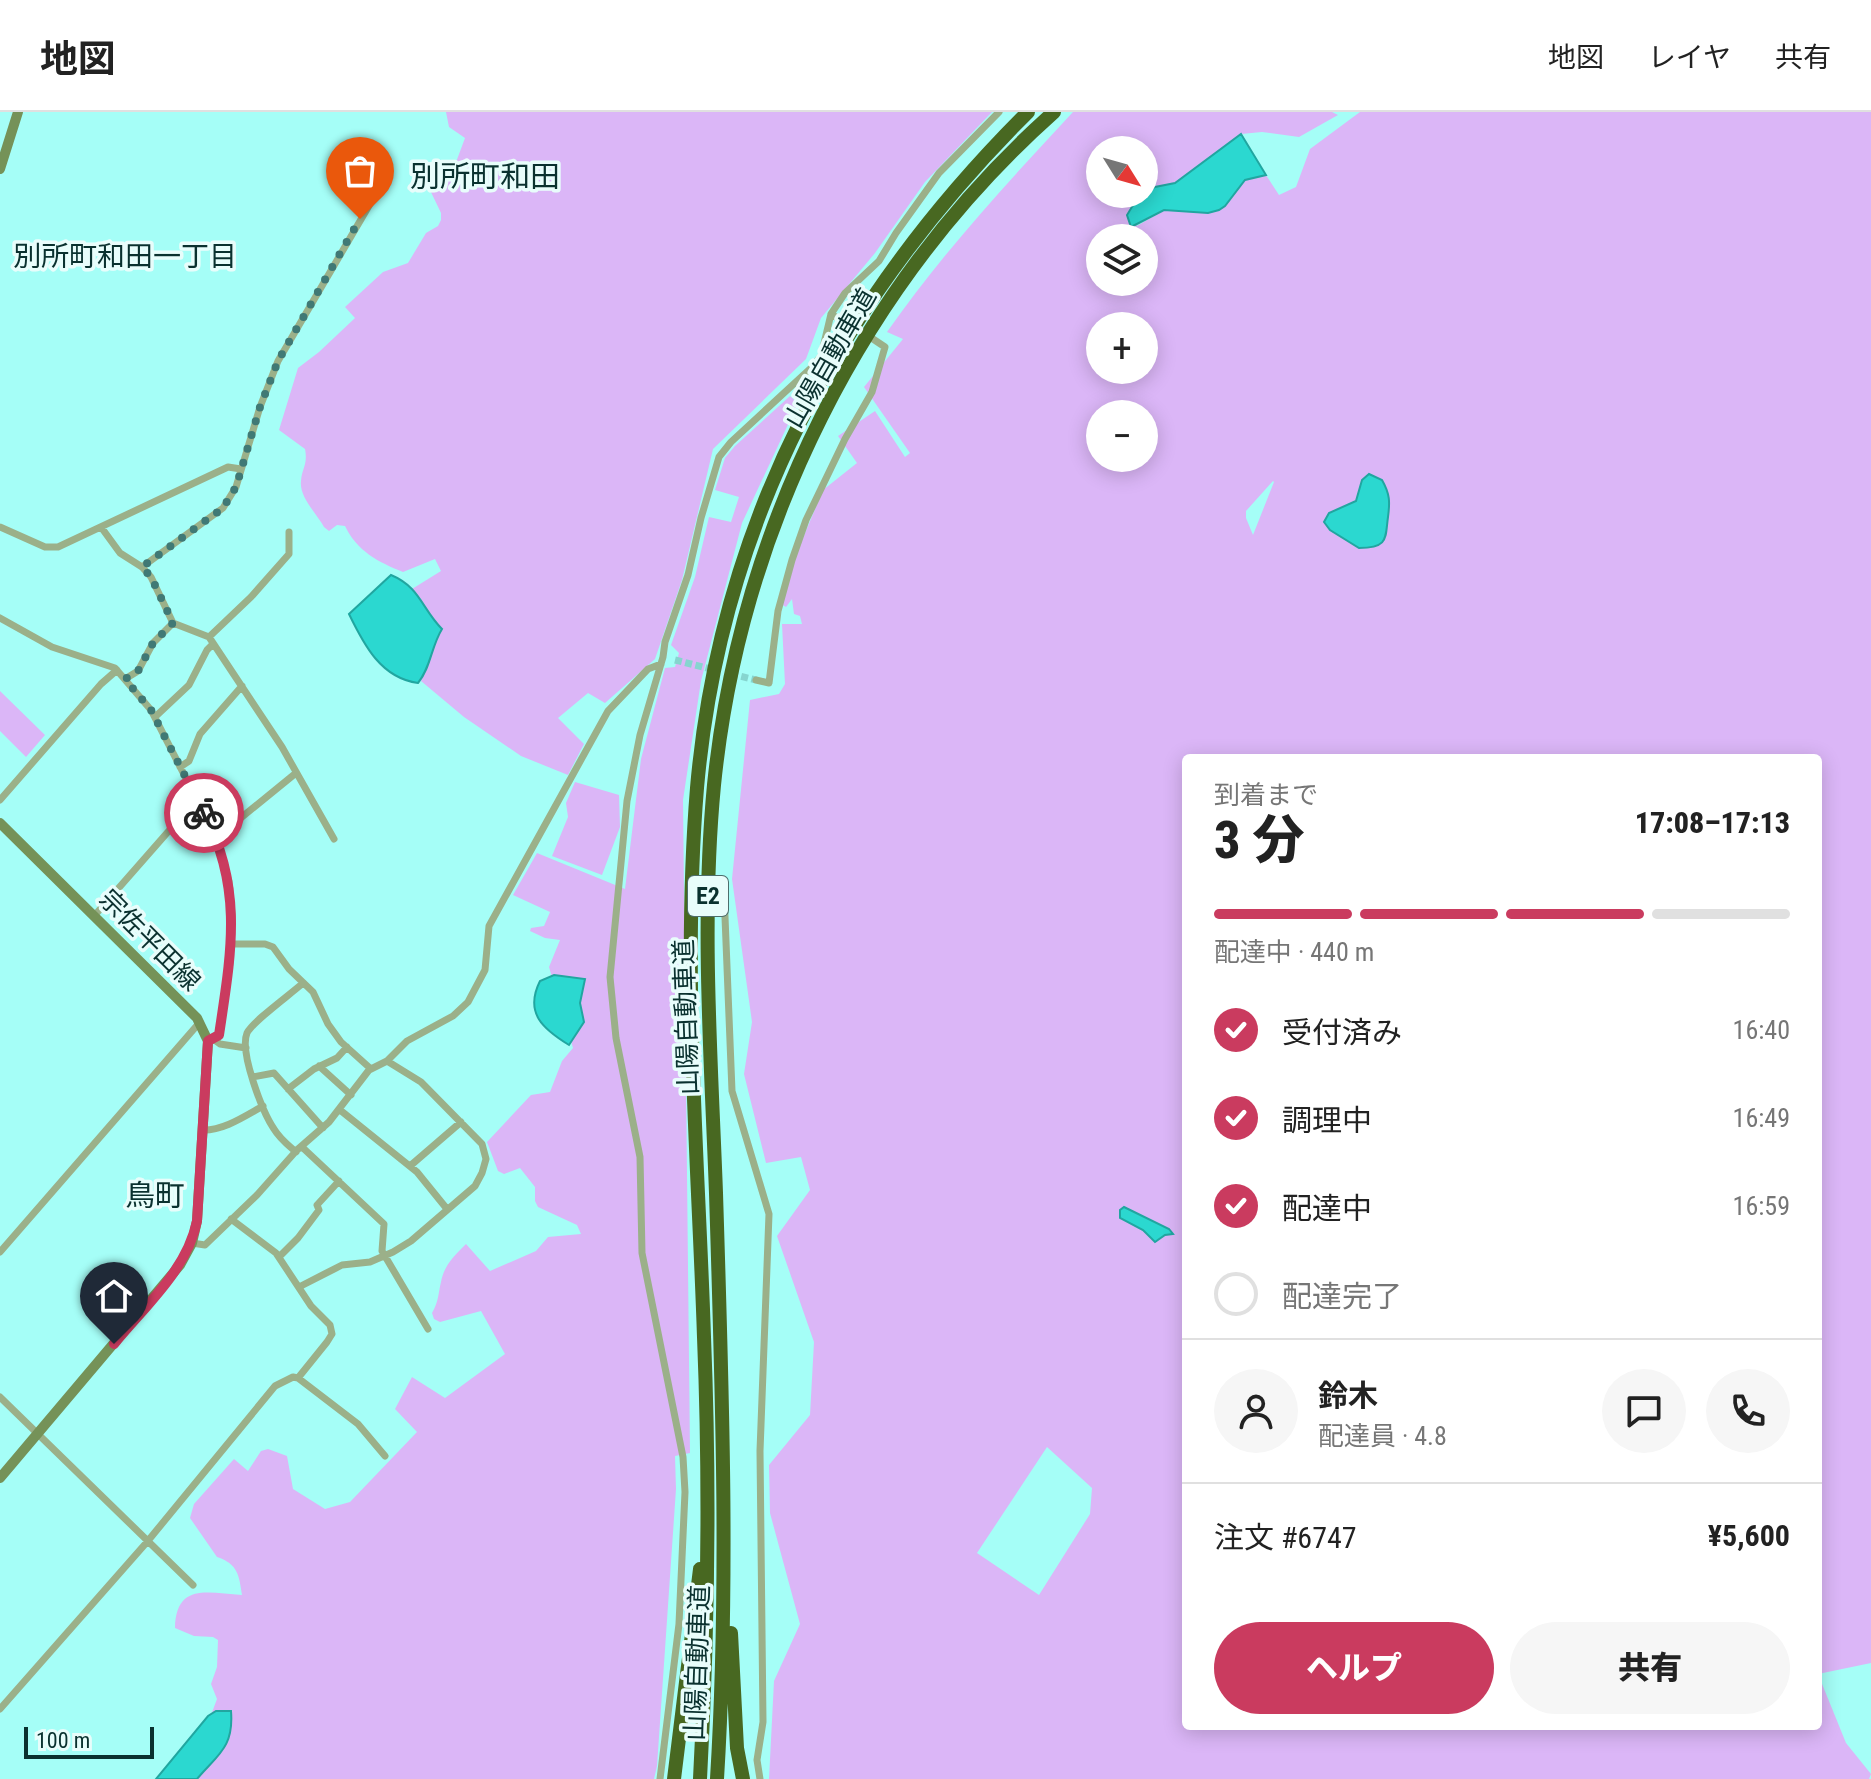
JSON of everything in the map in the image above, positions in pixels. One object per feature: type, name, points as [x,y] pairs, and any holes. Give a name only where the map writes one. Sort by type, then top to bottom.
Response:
[{"type":"highway","name":"山陽自動車道","points":[[700,1779],[708,1542],[704,1340],[691,1014],[692,922],[697,787],[717,658],[737,583],[768,491],[819,382],[878,288],[916,238],[986,154],[1028,112]]},
{"type":"highway","name":"山陽自動車道","points":[[717,1779],[724,1612],[723,1457],[707,924],[714,789],[721,725],[733,662],[753,587],[780,508],[806,445],[835,390],[892,297],[928,249],[1000,164],[1054,112]]},
{"type":"highway","points":[[723,1457],[737,1748],[743,1779]]},
{"type":"highway","points":[[674,1779],[692,1647],[698,1574],[708,1542]]},
{"type":"main road","points":[[0,169],[18,112]]},
{"type":"main road","name":"宗佐平田線","points":[[0,823],[200,1022],[210,1040],[197,1221],[192,1243],[180,1265],[0,1478]]},
{"type":"street","points":[[660,1779],[679,1624],[685,1492],[683,1457],[642,1253],[640,1157],[616,1038],[610,977],[627,801],[640,735],[665,642],[688,575],[719,457],[821,356],[831,314],[845,293],[879,261],[939,173],[999,112]]},
{"type":"street","points":[[142,567],[223,508],[236,487],[260,407],[278,361],[387,175]]},
{"type":"street","points":[[831,314],[844,322]]},
{"type":"street","points":[[756,680],[769,683],[778,611],[806,520],[853,423],[872,392],[885,347],[873,339]]},
{"type":"street","points":[[0,527],[45,547],[58,547],[228,467],[241,469]]},
{"type":"street","points":[[101,527],[120,553],[151,577],[173,623],[211,641],[242,686],[334,839]]},
{"type":"street","points":[[155,717],[189,685],[211,641],[289,554],[289,532]]},
{"type":"street","points":[[0,618],[52,647],[105,663],[117,670],[155,717],[180,767],[215,839],[229,881],[231,944],[219,1035],[210,1040]]},
{"type":"street","points":[[125,679],[138,671],[153,643],[173,623]]},
{"type":"street","points":[[192,1243],[205,1245],[340,1110],[371,1069],[387,1061],[407,1041],[453,1016],[468,1002],[485,970],[489,926],[600,724],[608,711],[648,669],[662,661],[675,660]]},
{"type":"street","points":[[0,800],[101,684],[117,670]]},
{"type":"street","points":[[180,767],[189,761],[200,734],[242,686]]},
{"type":"street","points":[[215,839],[296,773]]},
{"type":"street","points":[[95,915],[188,809]]},
{"type":"street","points":[[724,892],[732,1091],[769,1214],[760,1451],[763,1722],[757,1760],[760,1779]]},
{"type":"street","points":[[231,944],[265,944],[273,947],[289,969],[313,992],[328,1024],[371,1069]]},
{"type":"street","points":[[303,983],[247,1033],[246,1048],[263,1106],[272,1126],[339,1181],[384,1224],[384,1256],[428,1329]]},
{"type":"street","points":[[0,1252],[200,1022]]},
{"type":"street","points":[[210,1040],[246,1048]]},
{"type":"street","points":[[288,1089],[319,1066],[337,1058],[347,1047]]},
{"type":"street","points":[[299,1287],[342,1265],[370,1262],[411,1241],[475,1186],[482,1173],[486,1159],[482,1144],[421,1082],[387,1061]]},
{"type":"street","points":[[319,1066],[351,1095]]},
{"type":"street","points":[[253,1077],[274,1073],[323,1128]]},
{"type":"street","points":[[202,1130],[237,1120],[263,1106]]},
{"type":"street","points":[[340,1110],[410,1166],[428,1183],[447,1209]]},
{"type":"street","points":[[410,1166],[461,1122]]},
{"type":"street","points":[[279,1257],[311,1222],[319,1210],[317,1205],[320,1199],[339,1181]]},
{"type":"street","points":[[231,1219],[279,1257],[311,1306],[330,1325],[332,1334],[298,1378]]},
{"type":"street","points":[[0,1709],[147,1542],[275,1386],[293,1377],[298,1378],[358,1424],[385,1456]]},
{"type":"street","points":[[0,1397],[193,1585]]},
{"type":"shaded area","points":[[446,112],[992,112],[925,182],[875,253],[821,318],[806,359],[713,449],[682,580],[655,659],[605,703],[588,693],[558,718],[584,744],[568,775],[521,756],[464,717],[421,681],[429,657],[432,632],[426,609],[412,589],[441,571],[435,559],[403,572],[369,555],[345,526],[337,525],[329,531],[324,527],[301,487],[305,449],[279,430],[298,368],[355,318],[345,307],[383,272],[408,263],[426,233],[438,226],[441,213],[430,190],[440,172],[452,173],[465,138],[449,127]]},
{"type":"shaded area","points":[[1073,112],[1332,112],[1338,115],[1299,137],[1262,132],[1241,134],[1175,183],[1158,186],[1158,136],[1086,136],[1086,208],[1138,208],[1137,224],[1086,224],[1086,296],[1158,296],[1158,224],[1140,224],[1164,210],[1208,213],[1225,206],[1245,180],[1266,175],[1279,195],[1296,187],[1310,149],[1360,112],[1871,112],[1871,1663],[1822,1673],[1822,754],[1182,754],[1182,1730],[1822,1730],[1822,1684],[1846,1743],[1871,1774],[1869,1779],[769,1779],[774,1681],[800,1624],[770,1513],[769,1465],[810,1415],[814,1342],[777,1236],[810,1190],[801,1157],[766,1163],[744,1074],[752,1022],[732,879],[750,700],[779,694],[785,684],[782,624],[802,624],[800,616],[794,614],[792,599],[786,607],[781,604],[793,562],[823,490],[857,463],[838,436],[875,411],[905,457],[910,453],[864,387],[903,339],[887,332],[953,246]],"holes":[[[1274,482],[1253,535],[1246,511]],[[1047,1447],[1092,1488],[1090,1514],[1039,1595],[977,1553]]]},
{"type":"shaded area","points":[[790,396],[798,403],[742,523],[701,681],[683,800],[690,1453],[675,1456],[676,1489],[654,1779],[187,1779],[217,1699],[211,1684],[217,1667],[218,1640],[194,1636],[175,1628],[177,1613],[188,1597],[197,1594],[242,1595],[233,1567],[217,1557],[190,1518],[194,1504],[234,1459],[248,1471],[261,1451],[268,1449],[287,1456],[293,1489],[325,1509],[350,1502],[417,1432],[395,1409],[412,1377],[445,1398],[505,1354],[481,1311],[440,1322],[434,1319],[432,1313],[442,1276],[454,1256],[466,1244],[490,1271],[536,1251],[548,1237],[581,1234],[577,1225],[538,1207],[535,1187],[520,1168],[504,1174],[498,1171],[487,1142],[531,1095],[550,1092],[562,1061],[573,1048],[549,967],[560,940],[530,931],[531,928],[544,926],[550,912],[513,895],[537,853],[625,889],[641,759],[665,668],[675,667],[679,653],[671,645],[695,577],[709,517],[731,522],[739,497],[715,490],[725,458]]},
{"type":"shaded area","points":[[0,691],[45,735],[26,757],[0,731]]},
{"type":"shaded area","points":[[575,782],[619,795],[620,827],[602,875],[552,856],[568,817],[566,803]]},
{"type":"water","points":[[1241,134],[1266,175],[1245,180],[1219,210],[1208,213],[1164,210],[1137,224],[1130,224],[1127,215],[1131,208],[1158,208],[1158,186],[1175,183]]},
{"type":"water","points":[[1369,474],[1382,480],[1388,494],[1386,531],[1381,544],[1359,548],[1330,530],[1324,522],[1329,513],[1356,501],[1362,480]]},
{"type":"water","points":[[391,575],[415,592],[442,629],[418,683],[394,674],[375,658],[349,614]]},
{"type":"water","points":[[554,975],[585,979],[580,1003],[584,1022],[569,1045],[544,1026],[535,1011],[534,1002],[540,981]]},
{"type":"water","points":[[1124,1207],[1169,1229],[1173,1234],[1155,1242],[1143,1230],[1120,1218],[1120,1210]]},
{"type":"water","points":[[216,1711],[231,1711],[230,1734],[217,1757],[197,1779],[156,1779],[208,1716]]},
{"type":"tunnel","points":[[675,660],[715,670]]},
{"type":"tunnel","points":[[731,674],[756,680]]},
{"type":"way so far","points":[[204,813],[151,710],[125,679],[138,671],[153,643],[173,623],[151,577],[142,567],[223,508],[236,487],[260,407],[278,361],[360,219]]},
{"type":"district","name":"別所町和田","points":[[485,176]]},
{"type":"district","name":"別所町和田一丁目","points":[[125,256]]},
{"type":"district","name":"鳥町","points":[[155,1195]]},
{"type":"route","points":[[114,1344],[180,1265],[192,1243],[197,1221],[208,1041],[219,1035],[230,963],[232,914],[229,881],[204,813]]}]
